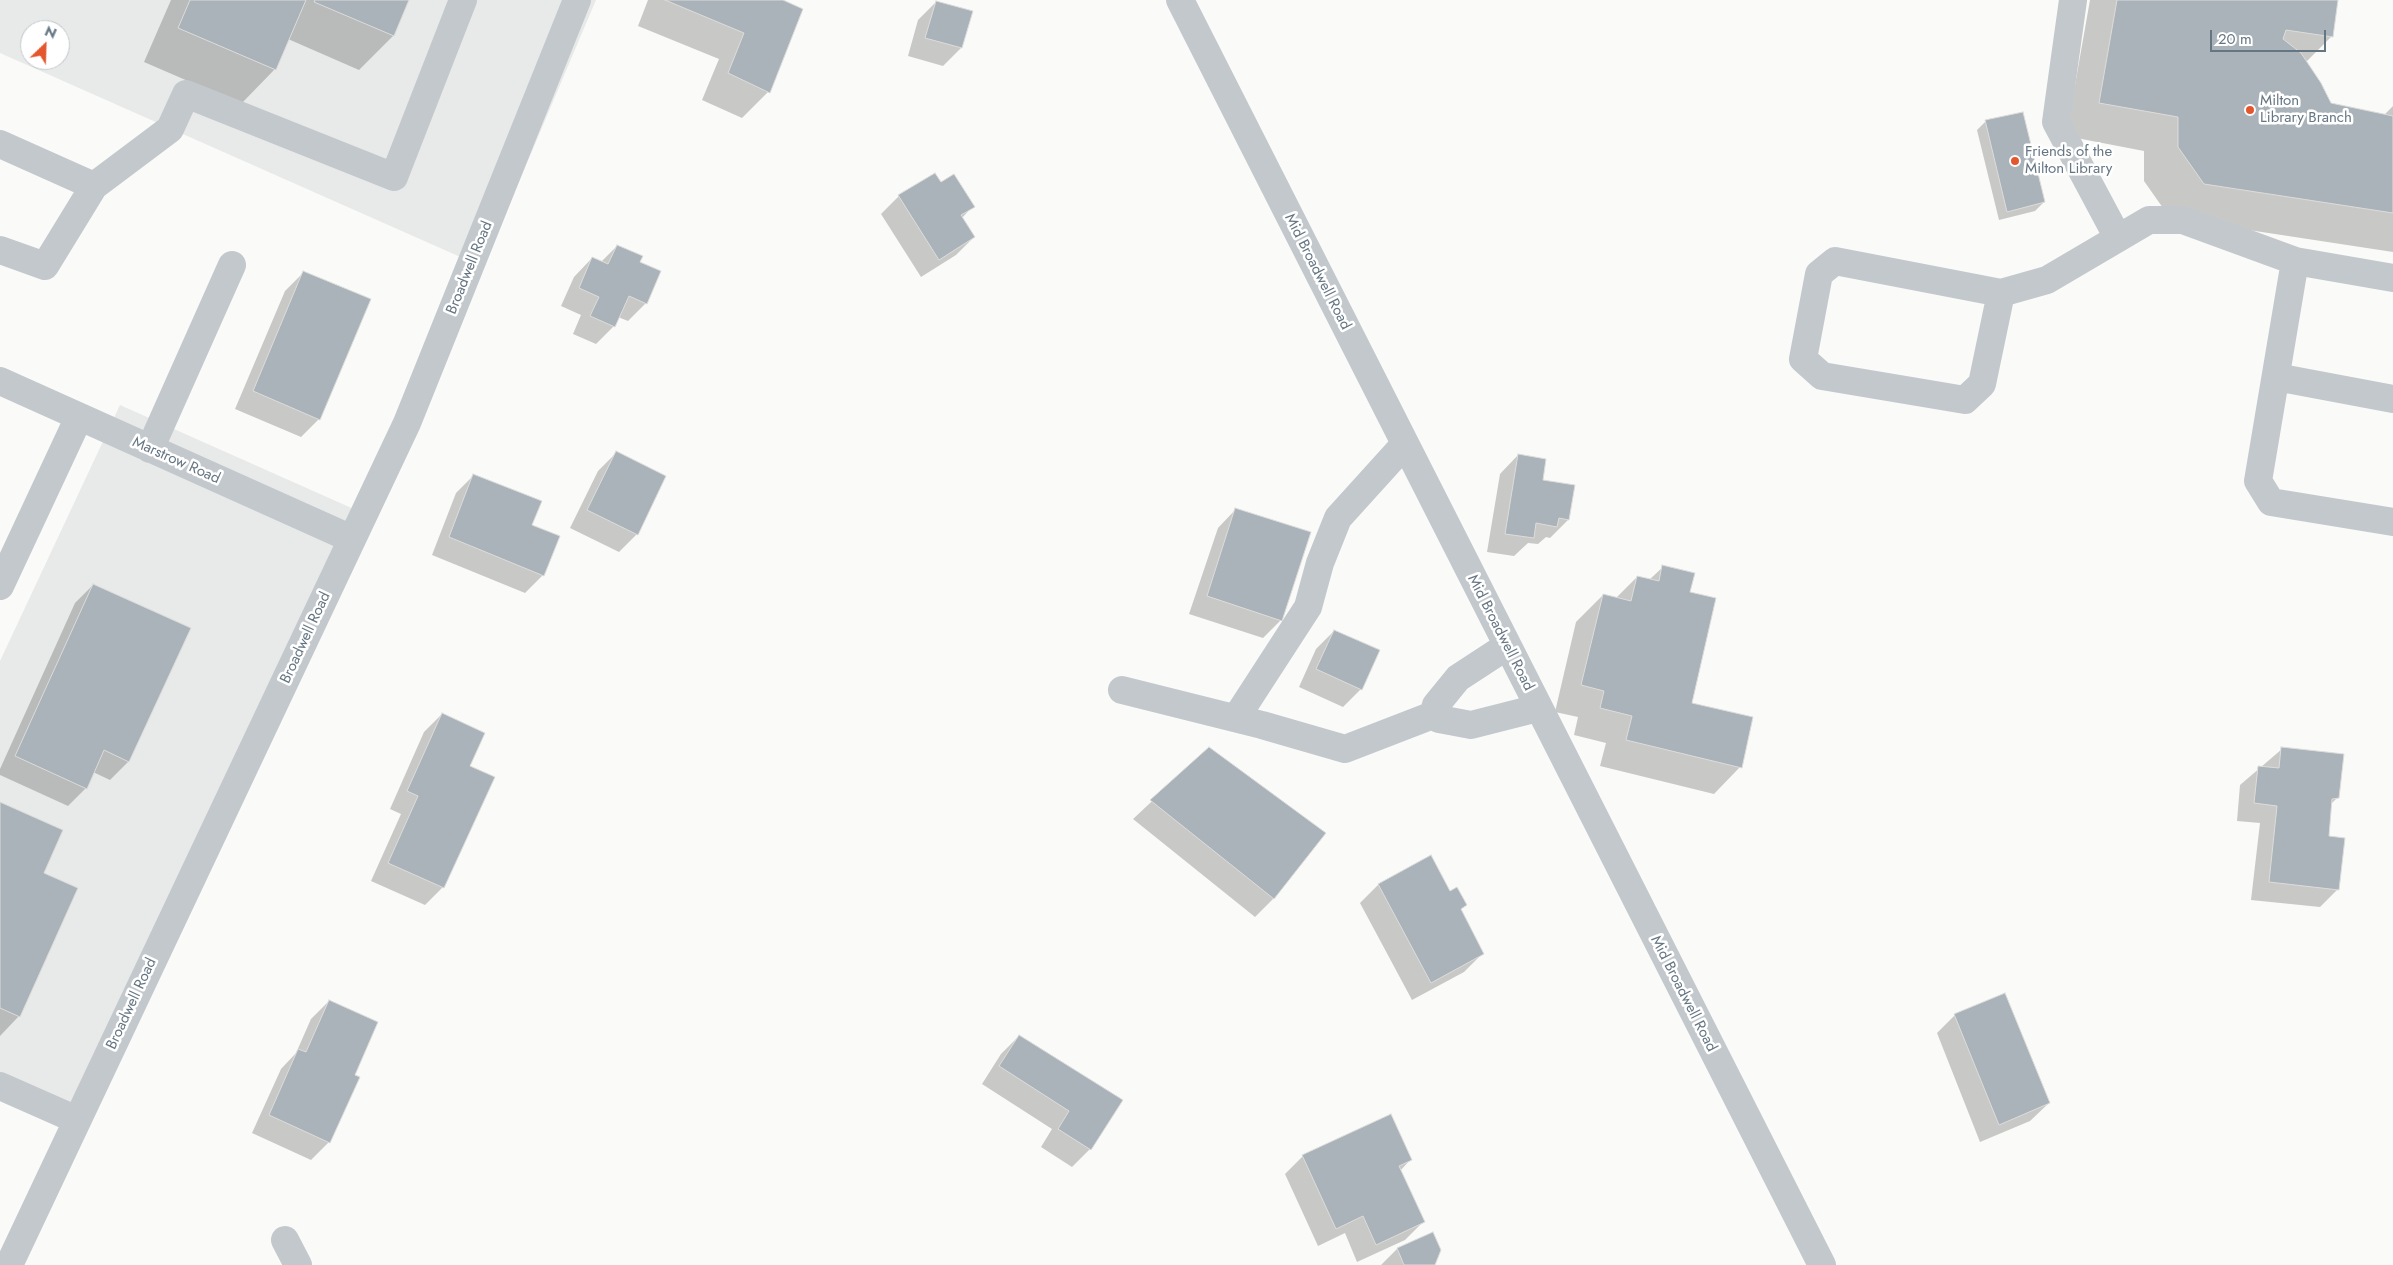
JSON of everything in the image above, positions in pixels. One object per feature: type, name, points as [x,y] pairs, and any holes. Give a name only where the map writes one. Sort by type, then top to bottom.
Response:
[{"type":"street","points":[[0,250],[45,266],[94,186],[170,129],[186,94],[394,177],[463,0]]},
{"type":"street","name":"Broadwell Road","points":[[9,1265],[407,423],[577,0]]},
{"type":"street","name":"Mid Broadwell Road","points":[[1180,0],[1822,1265]]},
{"type":"street","points":[[2073,0],[2056,122],[2118,238]]},
{"type":"street","points":[[0,144],[94,186]]},
{"type":"street","points":[[2001,293],[1982,384],[1965,400],[1822,376],[1803,359],[1818,274],[1834,261],[2001,293],[2046,280],[2149,220],[2183,220],[2295,261],[2393,278]]},
{"type":"street","points":[[2295,261],[2258,481],[2271,502],[2393,522]]},
{"type":"street","points":[[150,449],[232,265]]},
{"type":"street","points":[[2276,376],[2393,399]]},
{"type":"street","name":"Marstrow Road","points":[[0,381],[352,539]]},
{"type":"street","points":[[0,586],[79,417]]},
{"type":"street","points":[[1236,718],[1308,607],[1320,563],[1338,518],[1405,444]]},
{"type":"street","points":[[1433,715],[1436,705],[1458,678],[1507,646]]},
{"type":"street","points":[[1122,690],[1236,718],[1345,749],[1433,715]]},
{"type":"street","points":[[1433,715],[1439,719],[1471,724],[1538,708]]},
{"type":"street","points":[[0,1086],[77,1120]]},
{"type":"street","points":[[285,1240],[298,1265]]},
{"type":"shaded area","points":[[0,0],[596,0],[483,267],[38,70],[70,70],[70,20],[20,20],[20,62],[0,53]]},
{"type":"shaded area","points":[[120,405],[365,514],[72,1122],[0,1090],[0,661]]},
{"type":"building","points":[[190,0],[306,0],[276,70],[178,28]]},
{"type":"building","points":[[315,0],[409,0],[394,36],[314,2]]},
{"type":"building","points":[[665,0],[783,0],[803,9],[770,93],[728,73],[744,33]]},
{"type":"building","name":"Milton Library Branch","points":[[2117,0],[2338,0],[2333,37],[2286,30],[2283,39],[2301,53],[2321,83],[2331,103],[2393,116],[2393,213],[2204,184],[2178,147],[2178,117],[2099,103]]},
{"type":"building","points":[[936,1],[973,11],[962,48],[925,38]]},
{"type":"building","name":"Friends of the Milton Library","points":[[2023,112],[2045,202],[2007,212],[1985,120]]},
{"type":"building","points":[[935,173],[941,182],[954,174],[975,207],[961,215],[975,237],[939,260],[898,195]]},
{"type":"building","points":[[617,245],[643,256],[640,262],[661,271],[647,304],[629,296],[615,327],[590,316],[599,297],[579,288],[592,257],[608,264]]},
{"type":"building","points":[[303,271],[371,299],[320,420],[253,391]]},
{"type":"building","points":[[616,451],[666,476],[638,535],[587,510]]},
{"type":"building","points":[[1518,454],[1546,459],[1543,480],[1575,485],[1569,520],[1559,518],[1557,527],[1536,523],[1534,538],[1505,534]]},
{"type":"building","points":[[473,474],[542,501],[532,525],[560,536],[544,576],[449,537]]},
{"type":"building","points":[[1235,508],[1311,532],[1282,621],[1207,596]]},
{"type":"building","points":[[1662,565],[1695,573],[1690,592],[1716,598],[1692,703],[1753,717],[1742,768],[1626,740],[1632,716],[1600,708],[1604,691],[1581,685],[1603,594],[1631,601],[1637,576],[1659,581]]},
{"type":"building","points":[[93,584],[191,628],[129,762],[104,750],[87,789],[15,756]]},
{"type":"building","points":[[1334,630],[1380,650],[1362,690],[1316,669]]},
{"type":"building","points":[[442,713],[485,733],[470,766],[495,777],[444,888],[388,863],[418,796],[407,791]]},
{"type":"building","points":[[1209,747],[1326,833],[1274,899],[1150,800]]},
{"type":"building","points":[[2281,747],[2344,754],[2339,798],[2332,799],[2329,836],[2345,838],[2339,890],[2269,882],[2277,806],[2254,803],[2258,766],[2279,768]]},
{"type":"building","points":[[0,802],[63,830],[44,873],[78,888],[20,1017],[0,1008]]},
{"type":"building","points":[[1431,855],[1450,891],[1457,887],[1467,905],[1461,909],[1484,954],[1431,983],[1378,884]]},
{"type":"building","points":[[2005,993],[2050,1103],[1999,1125],[1954,1014]]},
{"type":"building","points":[[329,1000],[378,1022],[355,1075],[360,1077],[330,1143],[269,1115],[298,1049],[306,1052]]},
{"type":"building","points":[[1019,1035],[1123,1100],[1091,1150],[1058,1129],[1069,1111],[999,1066]]},
{"type":"building","points":[[1391,1114],[1412,1160],[1399,1166],[1425,1222],[1376,1245],[1363,1216],[1336,1229],[1302,1155]]},
{"type":"building","points":[[1433,1232],[1441,1250],[1435,1265],[1404,1265],[1397,1248]]},
{"type":"place","name":"Milton Library Branch","points":[[2250,110]]},
{"type":"place","name":"Friends of the Milton Library","points":[[2015,161]]}]
